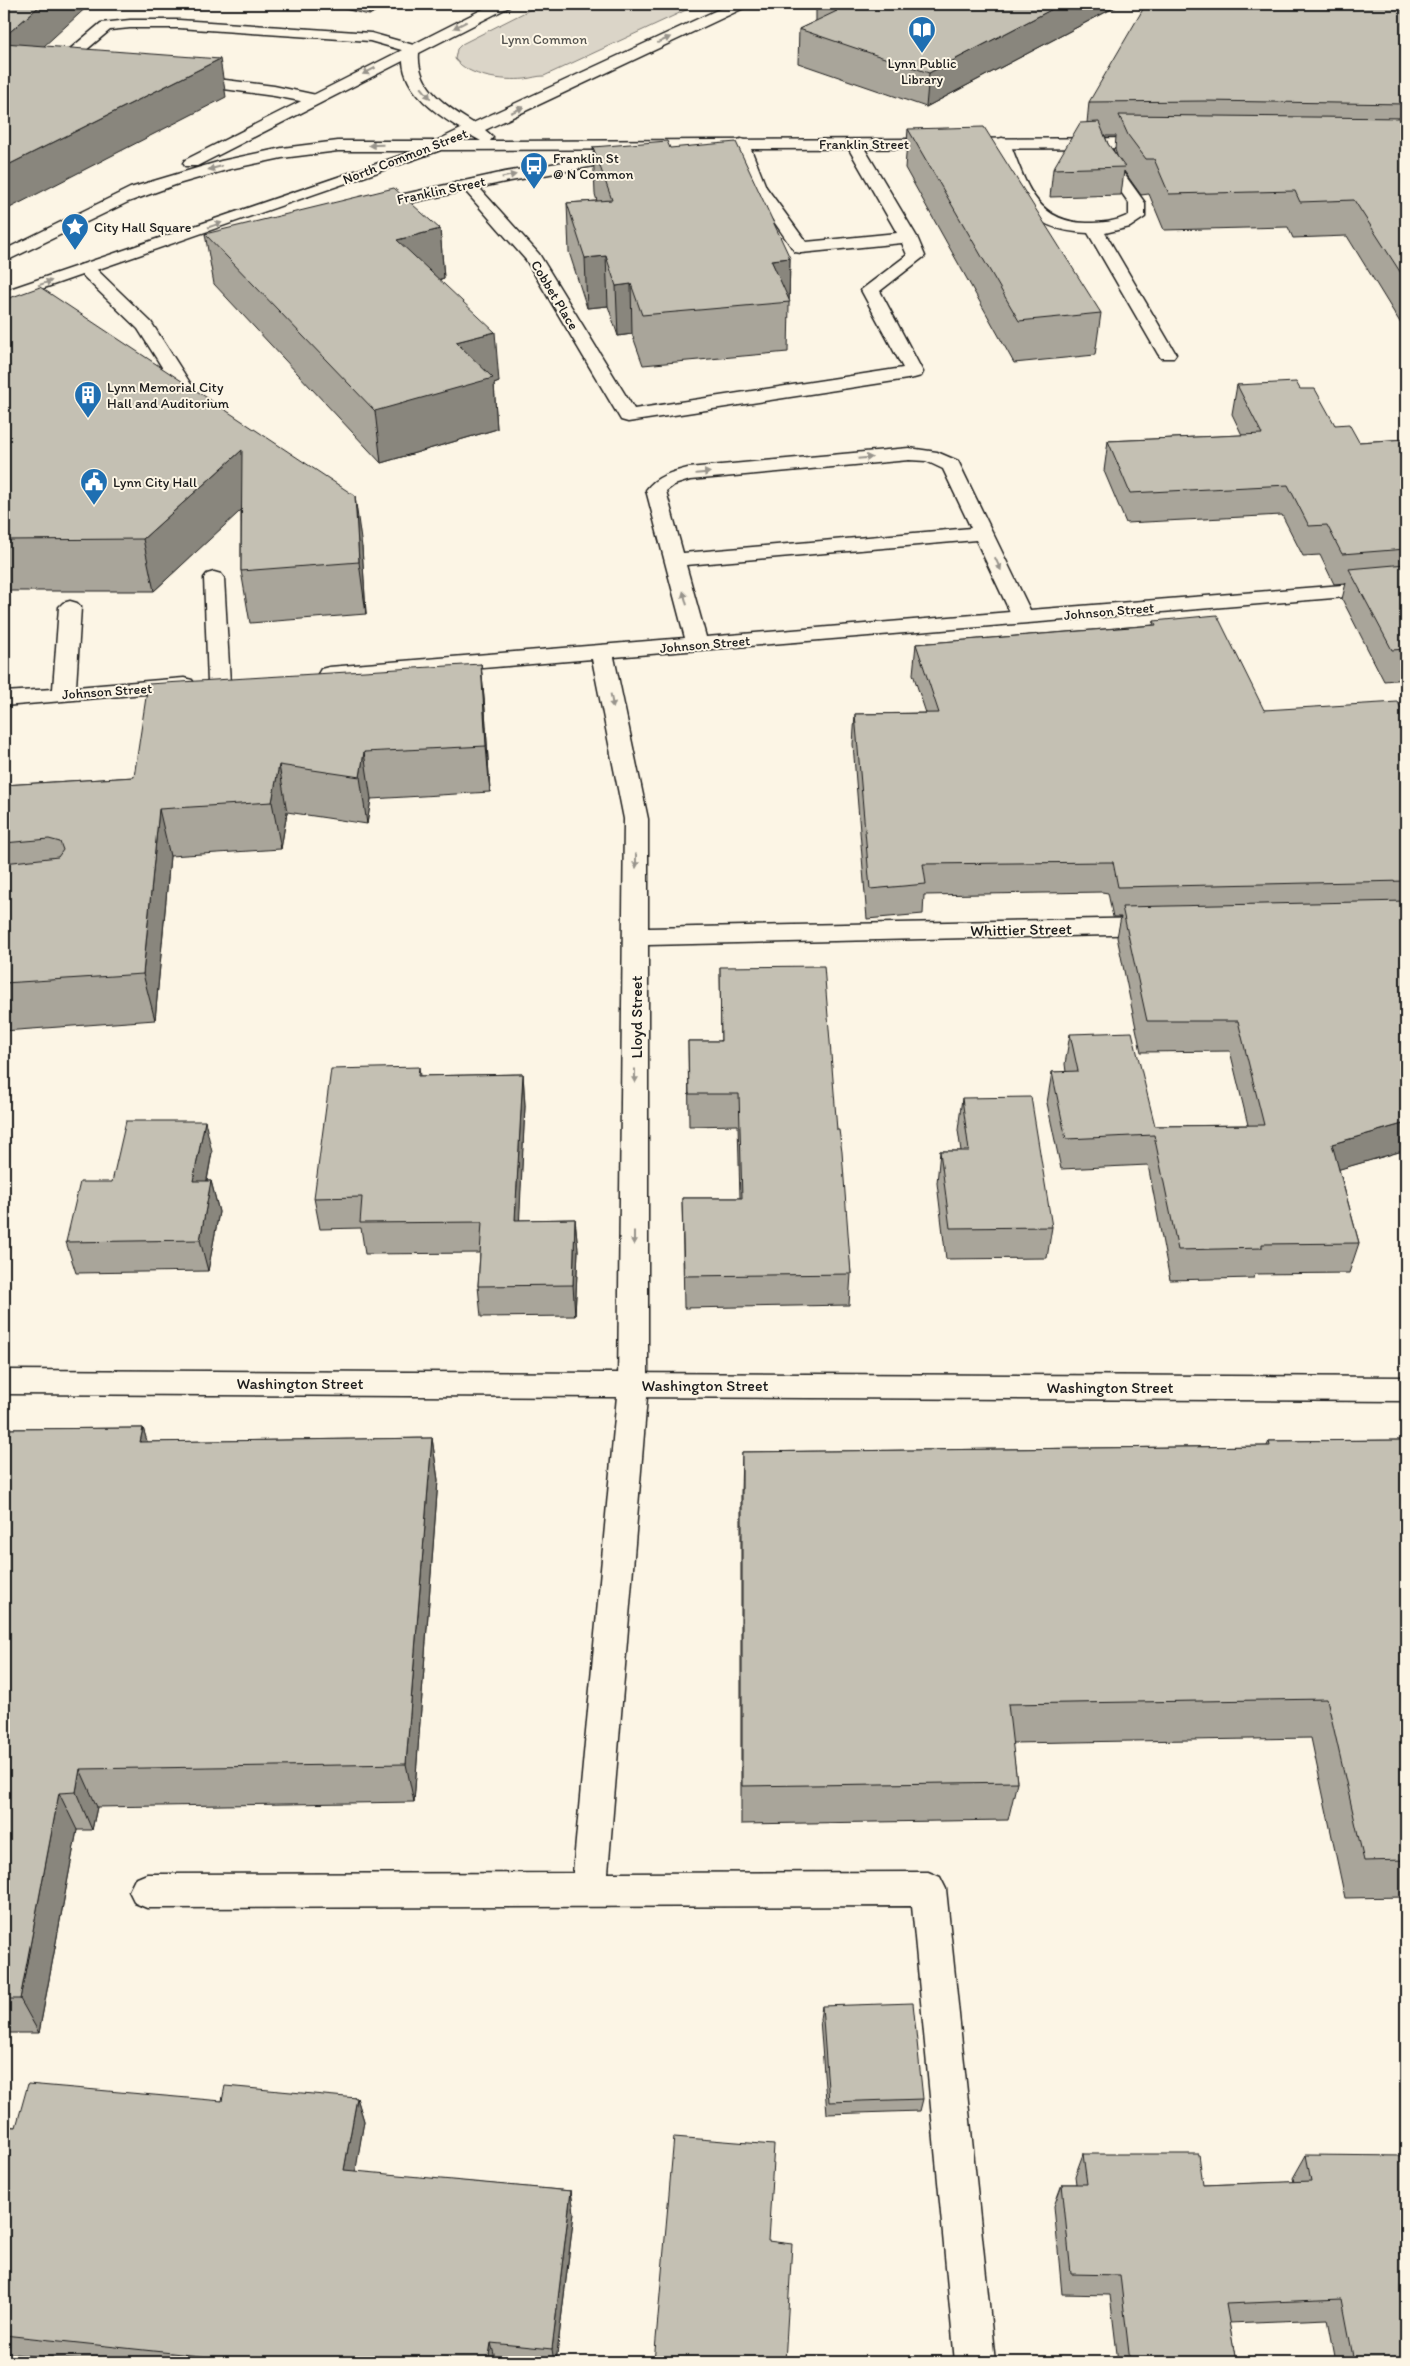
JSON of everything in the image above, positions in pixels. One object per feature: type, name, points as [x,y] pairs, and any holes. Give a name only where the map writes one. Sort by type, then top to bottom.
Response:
[{"type":"main road","points":[[4,256],[35,244],[412,49],[504,4]]},
{"type":"main road","name":"North Common Street","points":[[86,269],[442,145],[741,4]]},
{"type":"main road","points":[[87,68],[59,65],[106,26],[112,11]]},
{"type":"main road","points":[[106,26],[179,24],[370,37],[412,49]]},
{"type":"main road","points":[[412,49],[411,70],[420,86],[444,111],[540,170]]},
{"type":"main road","points":[[172,78],[274,91],[316,99]]},
{"type":"main road","points":[[1002,143],[1020,188],[1042,218],[1071,230],[1120,227],[1137,217],[1137,203],[1114,170],[1102,143]]},
{"type":"main road","name":"Franklin Street","points":[[119,200],[210,169],[276,154],[338,146],[1169,143]]},
{"type":"main road","points":[[742,144],[758,187],[802,248],[908,237],[854,144]]},
{"type":"main road","name":"Franklin Street","points":[[355,210],[468,184],[540,170],[642,155],[742,144]]},
{"type":"main road","name":"Cobbet Place","points":[[468,184],[533,258],[628,416],[914,372],[870,290],[916,256],[908,237]]},
{"type":"main road","points":[[1094,228],[1167,354]]},
{"type":"main road","points":[[4,297],[86,269],[182,252]]},
{"type":"main road","points":[[86,269],[145,326],[201,414],[215,426]]},
{"type":"main road","points":[[697,645],[656,490],[667,481],[688,474],[909,454],[930,456],[951,465],[1023,618]]},
{"type":"main road","points":[[675,560],[983,532]]},
{"type":"main road","name":"Johnson Street","points":[[4,699],[229,682],[214,578]]},
{"type":"main road","name":"Johnson Street","points":[[308,676],[1406,586]]},
{"type":"main road","points":[[64,694],[70,607]]},
{"type":"main road","name":"Lloyd Street","points":[[589,1890],[633,1385],[636,819],[602,653]]},
{"type":"main road","name":"Whittier Street","points":[[636,938],[1174,926]]},
{"type":"main road","name":"Washington Street","points":[[4,1382],[1406,1389]]},
{"type":"main road","points":[[147,1890],[928,1889],[975,2362]]},
{"type":"green space","name":"Lynn Common","points":[[541,4],[699,4],[544,76],[525,79],[497,78],[469,70],[455,59],[457,49],[462,44]]},
{"type":"building","points":[[4,4],[42,4],[4,37]]},
{"type":"building","points":[[816,4],[1062,4],[929,73],[799,29],[837,11]]},
{"type":"building","points":[[1146,4],[1406,4],[1406,104],[1204,101],[1089,102]]},
{"type":"building","points":[[4,43],[220,59],[4,167]]},
{"type":"building","points":[[1119,115],[1406,118],[1406,281],[1354,200],[1300,202],[1295,191],[1169,194],[1154,159],[1146,159],[1128,135]]},
{"type":"building","points":[[1099,122],[1108,144],[1125,167],[1053,169],[1080,123]]},
{"type":"building","points":[[984,127],[1101,313],[1019,321],[908,129]]},
{"type":"building","points":[[667,141],[670,148],[736,142],[790,258],[771,260],[790,302],[642,315],[631,284],[616,286],[606,256],[585,258],[567,203],[612,200],[593,147]]},
{"type":"building","points":[[394,188],[440,229],[397,240],[495,332],[456,342],[493,378],[375,411],[205,234]]},
{"type":"building","points":[[40,287],[355,496],[359,562],[241,571],[242,450],[143,539],[4,540],[4,300]]},
{"type":"building","points":[[1296,382],[1300,389],[1315,389],[1335,425],[1349,424],[1359,442],[1406,439],[1406,508],[1403,508],[1406,514],[1406,549],[1342,554],[1327,525],[1309,526],[1288,485],[1130,493],[1108,441],[1262,434],[1237,385]]},
{"type":"building","points":[[1406,564],[1406,649],[1392,650],[1349,569]]},
{"type":"building","points":[[1217,615],[1264,710],[1398,702],[1406,719],[1406,881],[1118,887],[1113,862],[923,864],[926,884],[870,889],[855,714],[939,713],[916,644],[1156,625],[1154,621]]},
{"type":"building","points":[[481,664],[486,746],[364,752],[360,777],[279,765],[272,802],[159,809],[143,974],[4,983],[4,863],[58,857],[63,850],[60,842],[49,839],[4,843],[4,785],[134,777],[148,684]]},
{"type":"building","points":[[1406,901],[1406,1123],[1332,1144],[1359,1243],[1262,1244],[1262,1248],[1178,1250],[1154,1135],[1066,1139],[1052,1072],[1078,1071],[1070,1034],[1132,1032],[1155,1126],[1264,1125],[1238,1021],[1147,1021],[1122,907]]},
{"type":"building","points":[[824,966],[837,1130],[839,1130],[842,1152],[851,1274],[684,1276],[682,1198],[742,1198],[739,1094],[689,1094],[688,1041],[721,1041],[720,967]]},
{"type":"building","points":[[419,1067],[418,1076],[523,1074],[515,1220],[575,1219],[573,1285],[478,1286],[482,1222],[360,1223],[362,1197],[314,1198],[331,1069]]},
{"type":"building","points":[[1031,1097],[1052,1227],[950,1228],[940,1151],[969,1151],[962,1098]]},
{"type":"building","points":[[126,1121],[205,1121],[193,1181],[211,1181],[200,1240],[66,1242],[80,1182],[112,1182]]},
{"type":"building","points":[[143,1428],[140,1442],[432,1438],[406,1764],[80,1769],[76,1792],[59,1793],[20,1999],[4,1999],[4,1429]]},
{"type":"building","points":[[1406,1440],[1406,1860],[1364,1861],[1327,1699],[1008,1704],[1017,1782],[742,1786],[742,1452],[1270,1446],[1269,1441]]},
{"type":"building","points":[[913,2003],[923,2099],[829,2102],[822,2006]]},
{"type":"building","points":[[28,2084],[222,2101],[225,2086],[357,2098],[344,2170],[571,2191],[552,2349],[491,2343],[488,2362],[256,2362],[4,2335],[4,2126],[16,2127]]},
{"type":"building","points":[[674,2137],[774,2145],[768,2241],[792,2244],[785,2362],[654,2362]]},
{"type":"building","points":[[1083,2154],[1199,2154],[1203,2185],[1311,2181],[1306,2155],[1406,2156],[1406,2362],[1354,2362],[1342,2299],[1226,2304],[1236,2362],[1130,2362],[1120,2275],[1071,2274],[1062,2184],[1087,2184]]},
{"type":"place","name":"Lynn Public Library","points":[[922,54]]},
{"type":"place","name":"Franklin St @ N Common","points":[[534,190]]},
{"type":"place","name":"City Hall Square","points":[[75,251]]},
{"type":"place","name":"Lynn Memorial City Hall and Auditorium","points":[[88,419]]},
{"type":"place","name":"Lynn City Hall","points":[[94,506]]}]
